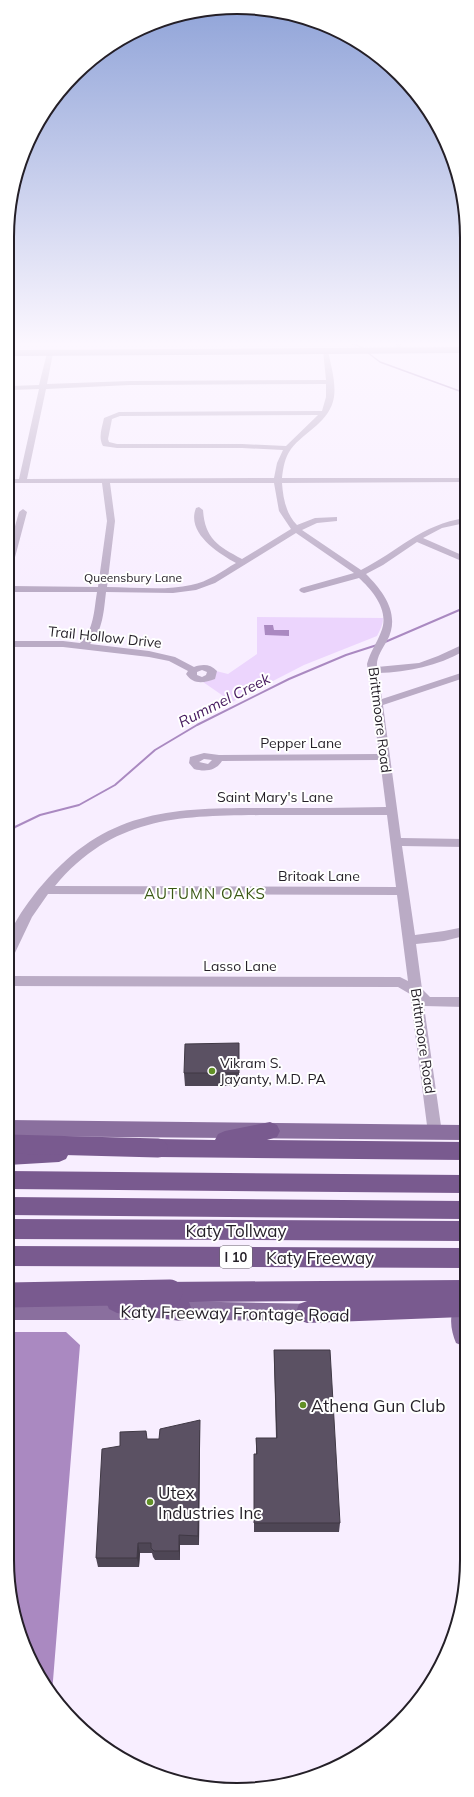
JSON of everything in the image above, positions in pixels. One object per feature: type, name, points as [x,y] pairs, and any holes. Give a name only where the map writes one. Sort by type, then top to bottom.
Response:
[{"type":"highway","points":[[14,1156],[240,1138],[270,1131]]},
{"type":"highway","points":[[14,1144],[158,1148]]},
{"type":"highway","points":[[14,1150],[158,1148],[460,1151]]},
{"type":"highway","points":[[14,1180],[460,1184]]},
{"type":"highway","name":"Katy Tollway","points":[[14,1206],[460,1210]]},
{"type":"highway","name":"Katy Tollway","points":[[14,1230],[460,1231]]},
{"type":"highway","name":"Katy Freeway","points":[[14,1256],[460,1258]]},
{"type":"highway","points":[[14,1288],[176,1301]]},
{"type":"highway","points":[[14,1295],[176,1301],[460,1290]]},
{"type":"highway","points":[[307,1312],[460,1319]]},
{"type":"main road","points":[[14,1128],[460,1133]]},
{"type":"main road","name":"Katy Freeway Frontage Road","points":[[14,1312],[176,1301],[307,1312]]},
{"type":"street","points":[[22,481],[35,425]]},
{"type":"street","points":[[107,425],[104,442],[111,446],[257,446],[288,448]]},
{"type":"street","name":"Brittmoore Road","points":[[313,425],[288,448],[279,465],[279,481],[284,513],[296,529],[361,574],[376,589],[387,613],[387,630],[373,656],[373,670],[435,1133]]},
{"type":"street","points":[[14,481],[106,482],[460,480]]},
{"type":"street","points":[[81,647],[90,639],[98,618],[111,521],[106,493],[106,482]]},
{"type":"street","points":[[199,510],[198,519],[204,536],[221,551],[241,562]]},
{"type":"street","points":[[14,546],[23,512]]},
{"type":"street","name":"Queensbury Lane","points":[[14,589],[173,590],[193,588],[212,581],[296,529],[315,521],[334,519]]},
{"type":"street","points":[[304,590],[361,574],[382,563],[444,523],[460,521]]},
{"type":"street","points":[[417,539],[460,557]]},
{"type":"street","name":"Trail Hollow Drive","points":[[14,644],[63,644],[149,654],[172,659],[193,670]]},
{"type":"street","points":[[373,670],[403,669],[423,665],[448,656],[460,649]]},
{"type":"street","points":[[377,704],[460,676]]},
{"type":"street","name":"Pepper Lane","points":[[219,758],[384,757]]},
{"type":"street","name":"Saint Mary's Lane","points":[[14,942],[23,921],[44,890],[57,876],[86,851],[126,827],[175,814],[202,812],[392,811]]},
{"type":"street","points":[[396,842],[460,843]]},
{"type":"street","name":"Britoak Lane","points":[[44,890],[402,891]]},
{"type":"street","points":[[409,940],[444,936],[460,932]]},
{"type":"street","name":"Lasso Lane","points":[[14,981],[400,982],[416,991],[427,1002],[460,1002]]},
{"type":"shaded area","points":[[257,617],[383,618],[382,625],[377,636],[304,665],[232,702],[203,682],[210,680],[216,671],[228,674],[257,654]]},
{"type":"shaded area","points":[[264,625],[273,625],[274,630],[289,630],[289,636],[265,635]]},
{"type":"shaded area","points":[[14,1332],[66,1332],[80,1345],[53,1685],[37,1659],[26,1632],[18,1604],[14,1575]]},
{"type":"building","points":[[239,1043],[239,1073],[184,1073],[185,1044]]},
{"type":"building","name":"Athena Gun Club","points":[[274,1350],[330,1350],[340,1523],[254,1523],[254,1454],[257,1454],[256,1438],[277,1438]]},
{"type":"building","name":"Utex Industries Inc","points":[[200,1420],[198,1536],[179,1535],[179,1551],[154,1551],[151,1548],[151,1543],[138,1543],[137,1558],[96,1558],[102,1449],[120,1446],[120,1432],[146,1431],[147,1439],[159,1439],[160,1429]]},
{"type":"waterway","name":"Rummel Creek","points":[[385,642],[460,610]]},
{"type":"waterway","name":"Rummel Creek","points":[[14,828],[40,815],[79,805],[115,785],[155,750],[197,725],[289,679],[346,655],[377,645]]},
{"type":"place","name":"Vikram S. Jayanty, M.D. PA","points":[[212,1071]]},
{"type":"place","name":"Athena Gun Club","points":[[303,1405]]},
{"type":"place","name":"Utex Industries Inc","points":[[150,1502]]},
{"type":"district","name":"AUTUMN OAKS","points":[[205,893]]}]
